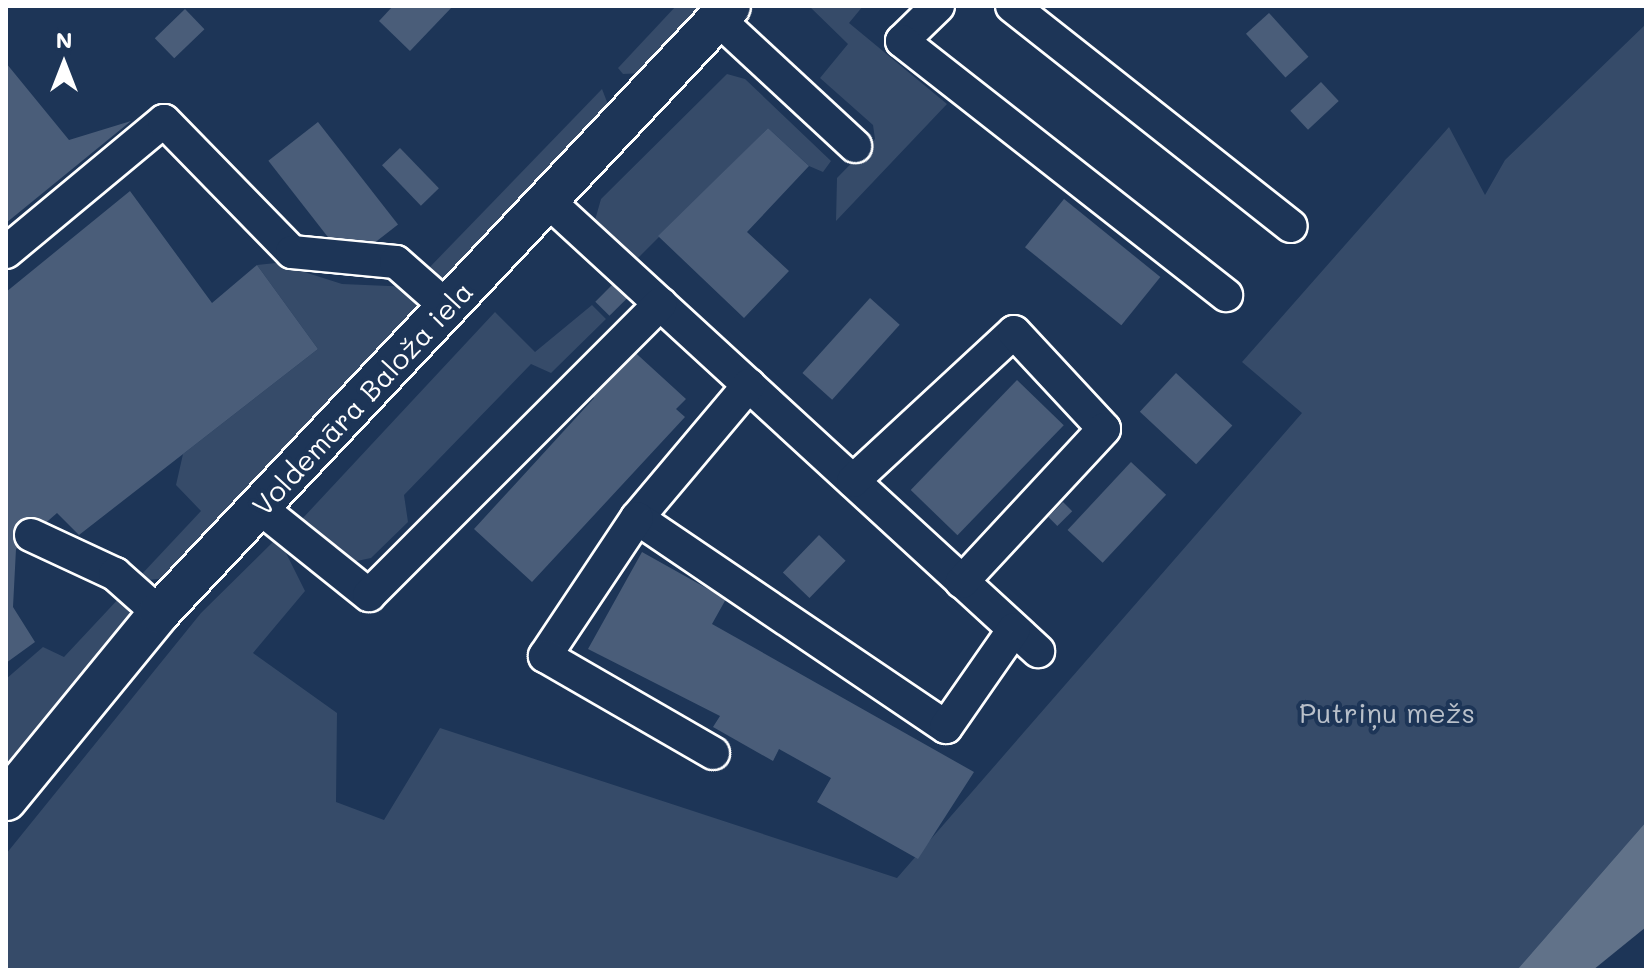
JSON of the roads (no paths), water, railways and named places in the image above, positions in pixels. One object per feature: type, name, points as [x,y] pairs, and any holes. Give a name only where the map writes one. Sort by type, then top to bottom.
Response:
[{"type":"main road","name":"Voldemāra Baloža iela","points":[[6,800],[159,613],[724,12]]},
{"type":"lane","points":[[938,6],[902,41],[1226,295]]},
{"type":"lane","points":[[1012,6],[1291,226]]},
{"type":"lane","points":[[724,12],[855,146]]},
{"type":"lane","points":[[6,252],[164,121],[292,252],[396,262],[447,307]]},
{"type":"lane","points":[[547,200],[1026,640],[946,727],[637,518]]},
{"type":"lane","points":[[259,507],[369,595],[660,304]]},
{"type":"lane","points":[[853,481],[1014,332],[1104,429],[962,582]]},
{"type":"lane","points":[[713,753],[545,656],[637,518],[749,385]]},
{"type":"lane","points":[[31,535],[115,574],[159,613]]},
{"type":"park label","name":"Putriņu mežs","points":[[1387,712]]}]
